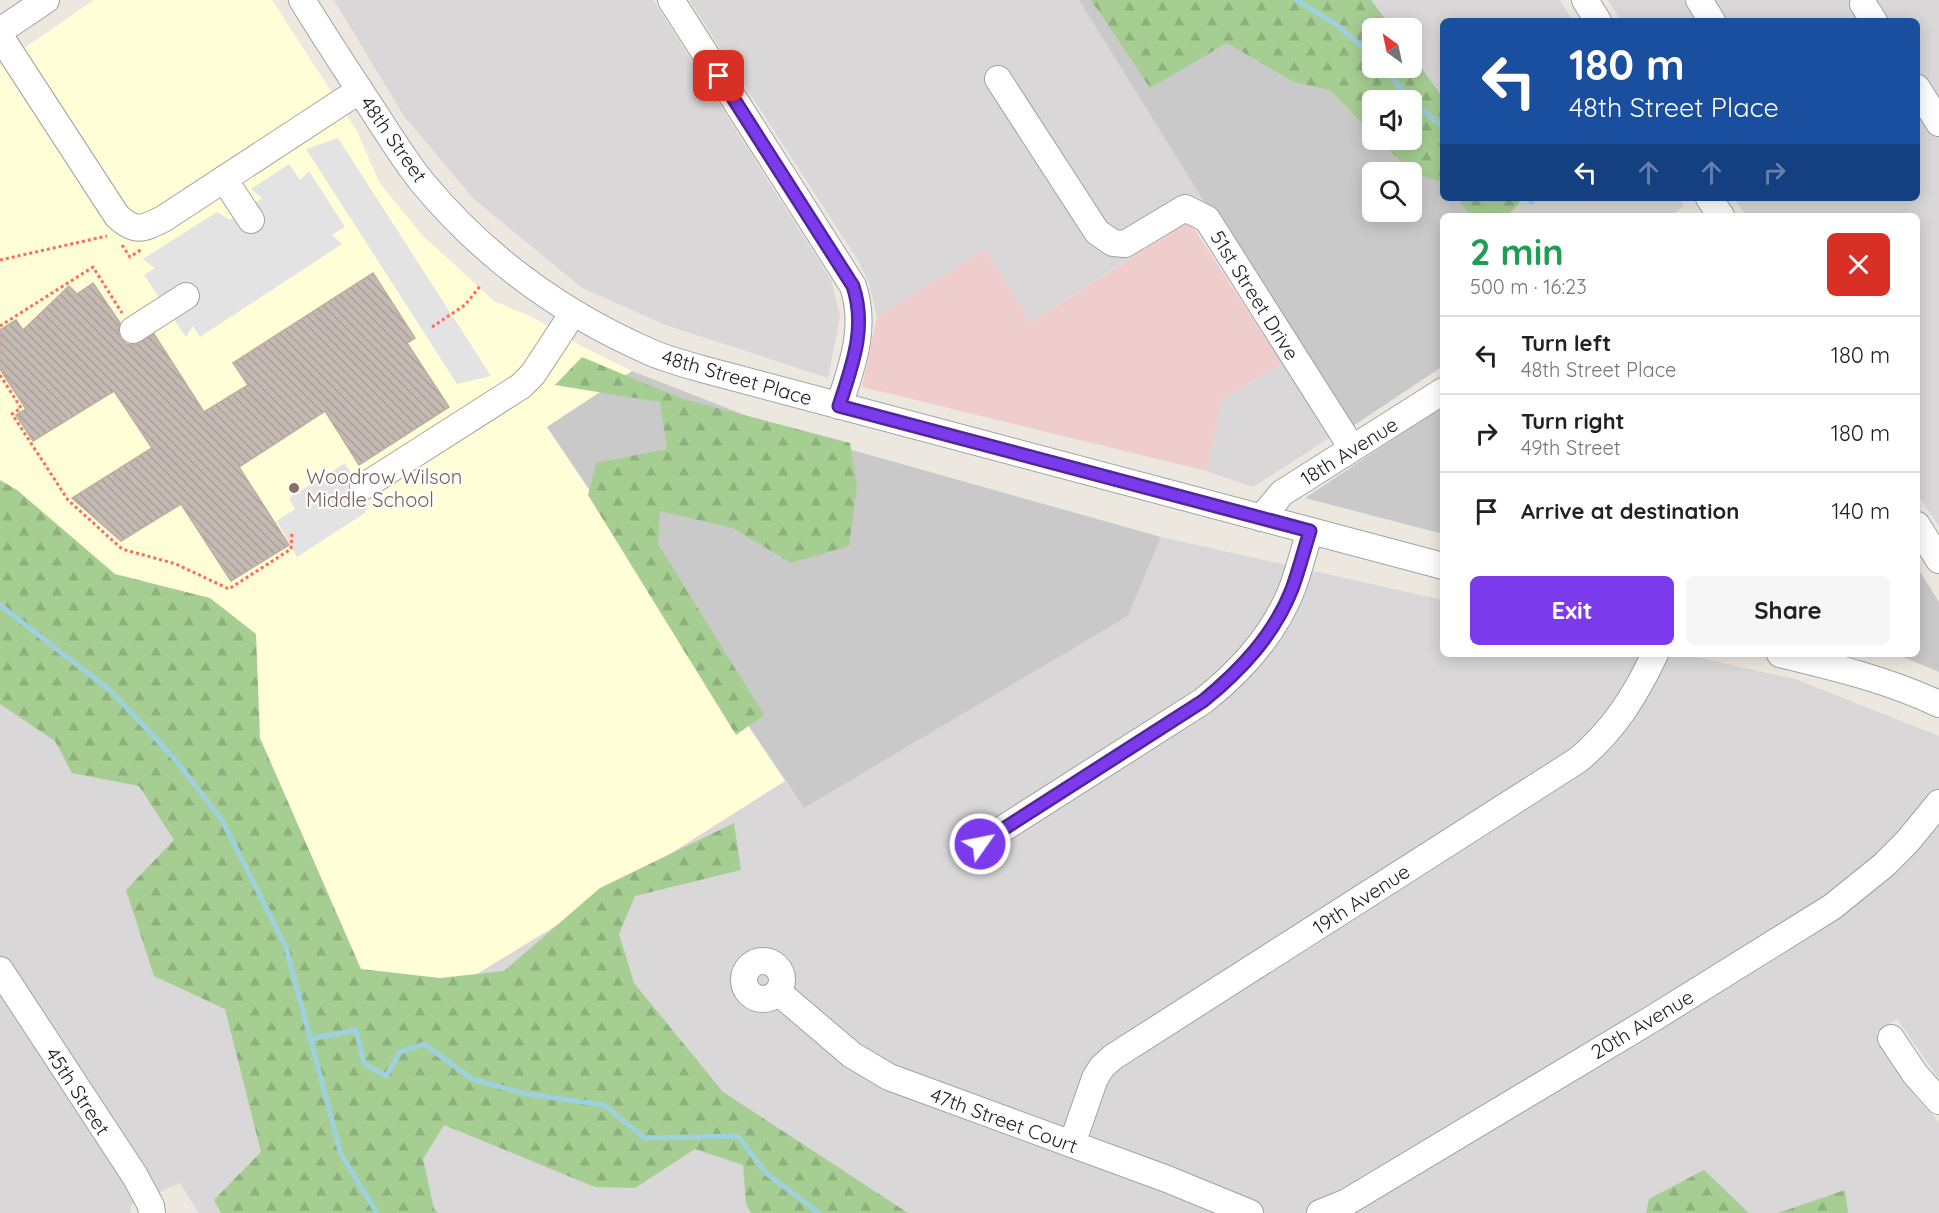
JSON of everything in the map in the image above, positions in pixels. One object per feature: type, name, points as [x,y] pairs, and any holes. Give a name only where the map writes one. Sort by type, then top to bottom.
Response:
[{"type":"street","points":[[0,31],[46,0]]},
{"type":"street","name":"48th Street","points":[[302,0],[422,182],[482,247],[503,264]]},
{"type":"street","points":[[671,0],[853,286],[859,303],[859,335],[839,406]]},
{"type":"street","points":[[1585,0],[1596,18]]},
{"type":"street","points":[[1699,0],[1710,18]]},
{"type":"street","points":[[0,36],[117,216],[133,228],[152,224],[360,90]]},
{"type":"street","name":"51st Street Drive","points":[[998,79],[1096,232],[1113,243],[1125,244],[1185,208],[1207,219],[1352,448]]},
{"type":"street","points":[[1920,93],[1939,123]]},
{"type":"street","points":[[224,179],[251,220]]},
{"type":"street","name":"48th Street Place","points":[[503,264],[573,313],[652,352],[702,369],[1440,565]]},
{"type":"street","points":[[133,330],[186,296]]},
{"type":"street","points":[[363,487],[520,386],[533,374],[573,313]]},
{"type":"street","name":"18th Avenue","points":[[1261,518],[1282,494],[1440,393]]},
{"type":"street","points":[[1920,530],[1939,560]]},
{"type":"street","points":[[980,844],[1223,686],[1268,635],[1291,590],[1310,531]]},
{"type":"street","name":"19th Avenue","points":[[1072,1144],[1095,1078],[1102,1067],[1113,1057],[1578,760],[1610,730],[1630,701],[1653,657]]},
{"type":"street","points":[[1791,657],[1876,680],[1913,692],[1939,704]]},
{"type":"street","name":"20th Avenue","points":[[1320,1213],[1347,1202],[1652,1019],[1832,907],[1884,865],[1907,842],[1939,803]]},
{"type":"street","name":"45th Street","points":[[0,970],[135,1176],[151,1206],[152,1213]]},
{"type":"street","name":"47th Street Court","points":[[778,992],[852,1055],[889,1077],[1072,1144],[1250,1213]]},
{"type":"street","points":[[1891,1038],[1915,1074],[1939,1101]]},
{"type":"path","points":[[0,326],[93,267],[133,330]]},
{"type":"path","points":[[432,327],[465,305],[481,285]]},
{"type":"path","points":[[0,375],[21,408],[12,414],[68,500],[122,549],[176,564],[229,589],[291,549],[292,532]]},
{"type":"shaded area","name":"Woodrow Wilson Middle School","points":[[94,0],[272,0],[357,131],[379,182],[421,234],[494,301],[532,317],[583,347],[632,371],[547,427],[785,781],[575,914],[335,1061],[0,548],[0,65]]},
{"type":"shaded area","points":[[334,0],[653,0],[831,280],[840,317],[828,378],[666,325],[582,288],[474,199],[404,116]]},
{"type":"shaded area","points":[[689,0],[1079,0],[1208,208],[1031,322],[985,250],[877,317],[869,283],[856,257]]},
{"type":"shaded area","points":[[1079,0],[1369,0],[1371,18],[1362,18],[1362,78],[1418,78],[1440,112],[1440,201],[1496,201],[1504,213],[1440,213],[1440,368],[1350,428],[1208,208]]},
{"type":"shaded area","points":[[1369,0],[1560,0],[1571,18],[1440,18],[1440,112],[1419,78],[1422,78],[1422,18],[1381,18]]},
{"type":"shaded area","points":[[1608,0],[1939,0],[1939,526],[1920,498],[1920,213],[1744,213],[1736,201],[1920,201],[1920,18],[1619,18]]},
{"type":"shaded area","points":[[338,138],[491,376],[457,384],[306,149]]},
{"type":"shaded area","points":[[289,164],[300,180],[309,171],[345,227],[332,235],[342,244],[200,337],[193,326],[186,337],[144,275],[155,268],[143,259],[217,212],[230,220],[262,198],[251,189]]},
{"type":"shaded area","points":[[1496,201],[1681,201],[1684,206],[1674,213],[1504,213]]},
{"type":"shaded area","points":[[1189,221],[1282,363],[1223,399],[1206,471],[862,387],[877,317],[985,249],[1031,322]]},
{"type":"shaded area","points":[[1282,363],[1331,437],[1253,487],[1206,471],[1223,399]]},
{"type":"shaded area","points":[[632,371],[788,432],[1161,537],[1128,616],[804,808],[547,427]]},
{"type":"shaded area","points":[[1440,408],[1440,533],[1305,498]]},
{"type":"shaded area","points":[[345,463],[369,504],[365,513],[297,557],[277,521],[295,509],[289,498]]},
{"type":"shaded area","points":[[1161,537],[1440,599],[1440,657],[1696,657],[1795,679],[1939,736],[1939,1079],[1897,1019],[1876,1032],[1915,1096],[1939,1122],[1939,1213],[199,1213],[180,1183],[131,1205],[130,1213],[0,1213],[0,548],[575,914],[785,781],[804,808],[1128,616]]},
{"type":"shaded area","points":[[1920,572],[1939,602],[1939,672],[1903,657],[1920,657]]},
{"type":"green space","points":[[1090,0],[1371,0],[1384,18],[1362,18],[1362,78],[1422,78],[1422,69],[1440,94],[1440,181],[1422,176],[1422,162],[1402,162],[1389,150],[1422,150],[1422,90],[1362,90],[1362,123],[1330,90],[1294,82],[1227,43],[1150,88]]},
{"type":"green space","points":[[1460,201],[1520,202],[1510,213],[1468,213]]},
{"type":"green space","points":[[582,357],[680,398],[850,443],[857,486],[849,546],[791,563],[733,528],[660,511],[658,544],[764,715],[736,735],[588,495],[596,463],[667,449],[660,402],[555,385]]},
{"type":"green space","points":[[0,480],[17,490],[115,574],[210,598],[256,634],[260,738],[361,969],[440,978],[504,971],[600,888],[734,823],[741,870],[635,896],[619,934],[634,983],[723,1092],[908,1213],[751,1213],[746,1204],[743,1165],[695,1149],[635,1188],[595,1187],[444,1125],[423,1159],[434,1209],[438,1213],[221,1213],[214,1200],[261,1152],[225,1009],[154,976],[126,890],[174,840],[139,786],[72,773],[55,741],[0,704]]},
{"type":"green space","points":[[1704,1170],[1749,1213],[1646,1213],[1649,1199]]},
{"type":"green space","points":[[1845,1190],[1848,1213],[1778,1213]]},
{"type":"building","points":[[373,273],[415,338],[407,343],[449,407],[359,465],[325,411],[239,467],[289,545],[231,581],[181,504],[121,541],[72,498],[152,448],[114,391],[33,441],[16,415],[26,409],[0,369],[0,330],[16,320],[23,330],[69,286],[77,294],[93,283],[120,323],[118,331],[121,339],[127,344],[134,345],[154,334],[204,412],[248,385],[233,363]]},
{"type":"waterway","points":[[1296,0],[1337,25],[1362,46]]},
{"type":"waterway","points":[[1392,78],[1415,104],[1440,125]]},
{"type":"waterway","points":[[0,605],[112,692],[174,758],[222,820],[286,947],[341,1154],[377,1213]]},
{"type":"waterway","points":[[310,1039],[356,1030],[364,1063],[386,1076],[400,1052],[424,1044],[472,1079],[526,1094],[604,1105],[645,1138],[738,1136],[766,1173],[819,1213]]},
{"type":"place","name":"Woodrow Wilson Middle School","points":[[294,488]]},
{"type":"route","points":[[719,76],[840,262],[853,286],[859,303],[859,335],[839,406],[1310,531],[1291,590],[1268,635],[1223,686],[980,844]]}]
